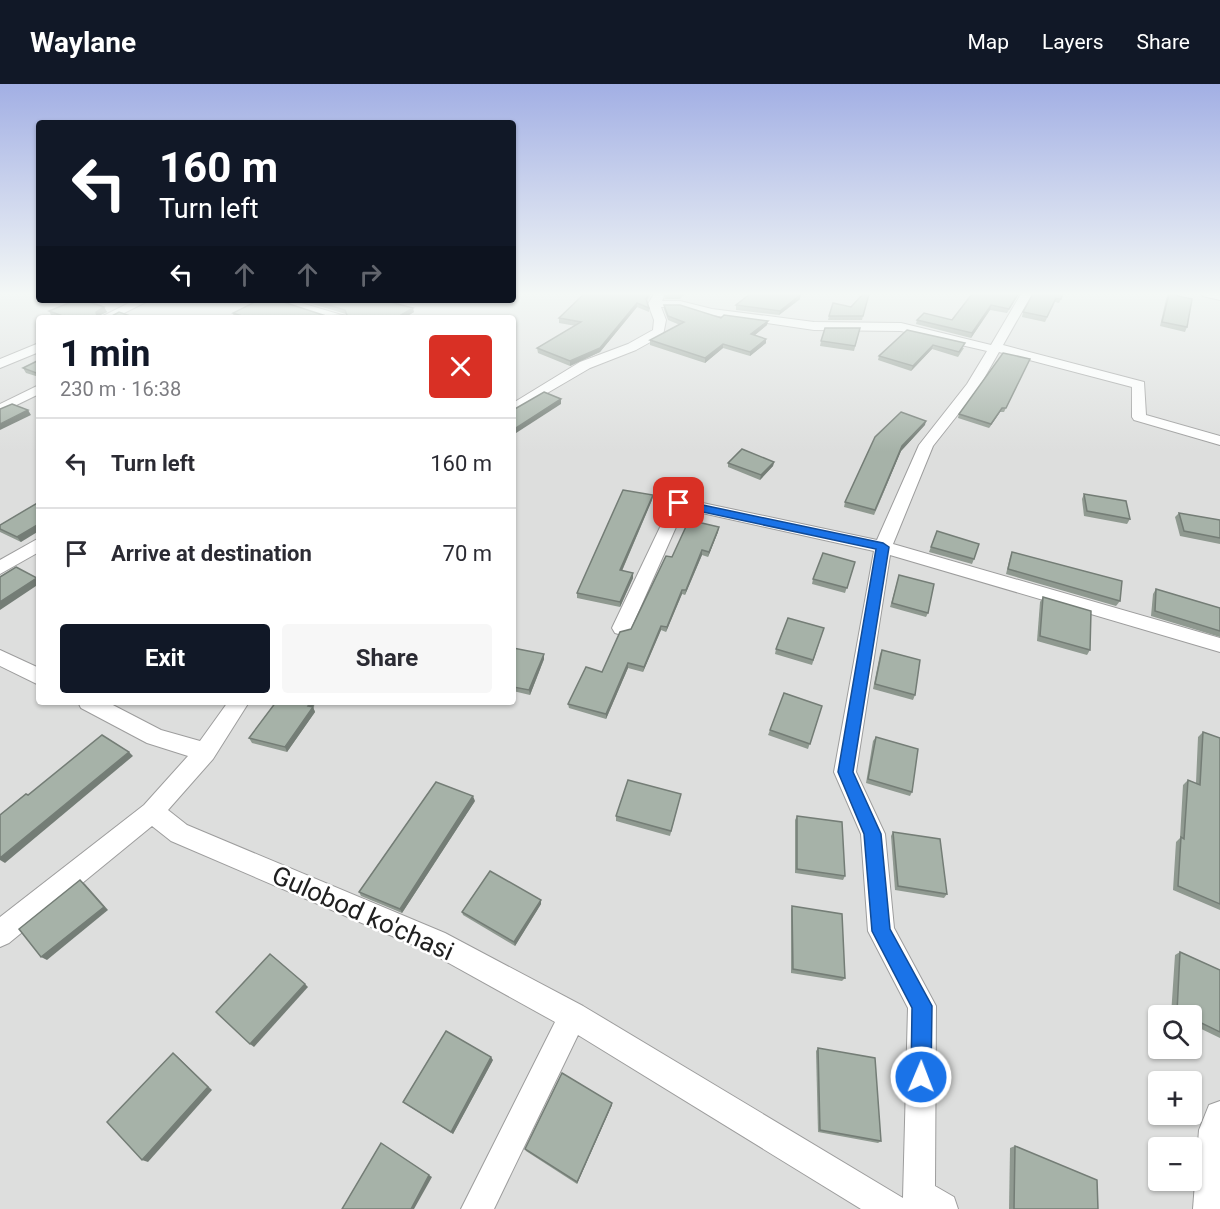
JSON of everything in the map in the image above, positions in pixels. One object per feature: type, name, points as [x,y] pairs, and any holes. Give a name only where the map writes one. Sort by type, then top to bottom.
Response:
[{"type":"street","points":[[516,407],[585,365],[633,346]]},
{"type":"street","points":[[988,346],[1139,385],[1140,417],[1220,441]]},
{"type":"street","points":[[0,364],[36,348]]},
{"type":"street","points":[[927,1204],[922,1006],[881,931],[873,834],[845,772],[883,547],[926,445],[974,386],[995,348]]},
{"type":"street","points":[[0,409],[36,391]]},
{"type":"street","points":[[622,628],[679,503],[883,547],[1220,645]]},
{"type":"street","points":[[0,568],[36,546]]},
{"type":"street","points":[[0,657],[36,675]]},
{"type":"street","points":[[94,705],[155,737],[205,752]]},
{"type":"street","points":[[0,934],[152,812],[205,752],[237,705]]},
{"type":"street","name":"Gulobod ko'chasi","points":[[152,812],[179,833],[436,942],[573,1016],[891,1209]]},
{"type":"street","points":[[477,1209],[573,1016]]},
{"type":"street","points":[[1209,1209],[1214,1130],[1220,1116]]},
{"type":"shaded area","points":[[0,346],[36,346],[36,705],[516,705],[516,346],[1220,346],[1220,1209],[0,1209]]},
{"type":"building","points":[[540,346],[601,346],[570,361],[537,348]]},
{"type":"building","points":[[670,346],[720,346],[705,358]]},
{"type":"building","points":[[731,346],[757,346],[750,352]]},
{"type":"building","points":[[889,346],[932,346],[913,366],[879,356]]},
{"type":"building","points":[[939,346],[963,346],[959,352]]},
{"type":"building","points":[[1003,353],[1030,359],[1006,408],[1002,408],[991,424],[959,414]]},
{"type":"building","points":[[36,362],[36,373],[23,368]]},
{"type":"building","points":[[544,392],[561,399],[516,428],[516,408]]},
{"type":"building","points":[[12,404],[28,410],[0,424],[0,409]]},
{"type":"building","points":[[901,412],[926,421],[902,446],[875,510],[845,502],[875,437]]},
{"type":"building","points":[[742,449],[774,462],[761,475],[728,463]]},
{"type":"building","points":[[623,490],[653,495],[620,570],[633,573],[620,602],[577,593]]},
{"type":"building","points":[[1084,494],[1126,501],[1130,519],[1087,511]]},
{"type":"building","points":[[36,504],[36,526],[17,537],[0,529],[0,525]]},
{"type":"building","points":[[1179,513],[1220,520],[1220,538],[1184,531]]},
{"type":"building","points":[[689,520],[719,527],[709,552],[702,550],[686,590],[682,590],[667,627],[661,626],[644,667],[628,663],[606,714],[568,704],[586,667],[602,672],[620,632],[631,629],[666,556],[672,557]]},
{"type":"building","points":[[937,531],[979,544],[974,559],[931,547]]},
{"type":"building","points":[[1012,552],[1122,581],[1120,601],[1008,569]]},
{"type":"building","points":[[823,553],[855,562],[847,588],[813,579]]},
{"type":"building","points":[[16,567],[36,579],[0,602],[0,577]]},
{"type":"building","points":[[899,575],[934,584],[928,613],[892,603]]},
{"type":"building","points":[[1156,589],[1220,608],[1220,631],[1155,611]]},
{"type":"building","points":[[1043,597],[1091,611],[1090,650],[1040,636]]},
{"type":"building","points":[[788,618],[824,628],[813,660],[776,649]]},
{"type":"building","points":[[516,649],[544,654],[529,690],[516,688]]},
{"type":"building","points":[[882,650],[920,660],[915,695],[875,684]]},
{"type":"building","points":[[784,693],[822,706],[810,744],[770,730]]},
{"type":"building","points":[[274,705],[313,707],[285,747],[249,738]]},
{"type":"building","points":[[1203,732],[1220,738],[1220,904],[1178,886],[1188,780],[1200,785]]},
{"type":"building","points":[[102,735],[129,752],[0,858],[0,815]]},
{"type":"building","points":[[876,737],[918,749],[912,792],[868,779]]},
{"type":"building","points":[[628,780],[681,794],[671,831],[616,816]]},
{"type":"building","points":[[436,782],[473,796],[400,909],[359,892]]},
{"type":"building","points":[[797,816],[842,822],[845,876],[797,869]]},
{"type":"building","points":[[893,832],[940,839],[947,894],[898,886]]},
{"type":"building","points":[[490,871],[541,900],[514,942],[462,912]]},
{"type":"building","points":[[80,880],[104,907],[41,957],[19,929]]},
{"type":"building","points":[[792,906],[842,914],[845,978],[793,969]]},
{"type":"building","points":[[1180,952],[1220,970],[1220,1032],[1202,1023],[1202,1005],[1177,1005]]},
{"type":"building","points":[[270,954],[305,984],[250,1044],[216,1012]]},
{"type":"building","points":[[446,1031],[491,1057],[451,1132],[403,1102]]},
{"type":"building","points":[[818,1048],[875,1058],[881,1141],[820,1130]]},
{"type":"building","points":[[173,1053],[208,1087],[142,1160],[107,1122]]},
{"type":"building","points":[[562,1073],[612,1103],[577,1182],[525,1149]]},
{"type":"building","points":[[381,1143],[429,1175],[411,1209],[342,1209]]},
{"type":"building","points":[[1015,1146],[1097,1180],[1098,1209],[1014,1209]]},
{"type":"route","points":[[679,503],[883,547],[845,772],[873,834],[881,931],[922,1006],[921,1077]]}]
